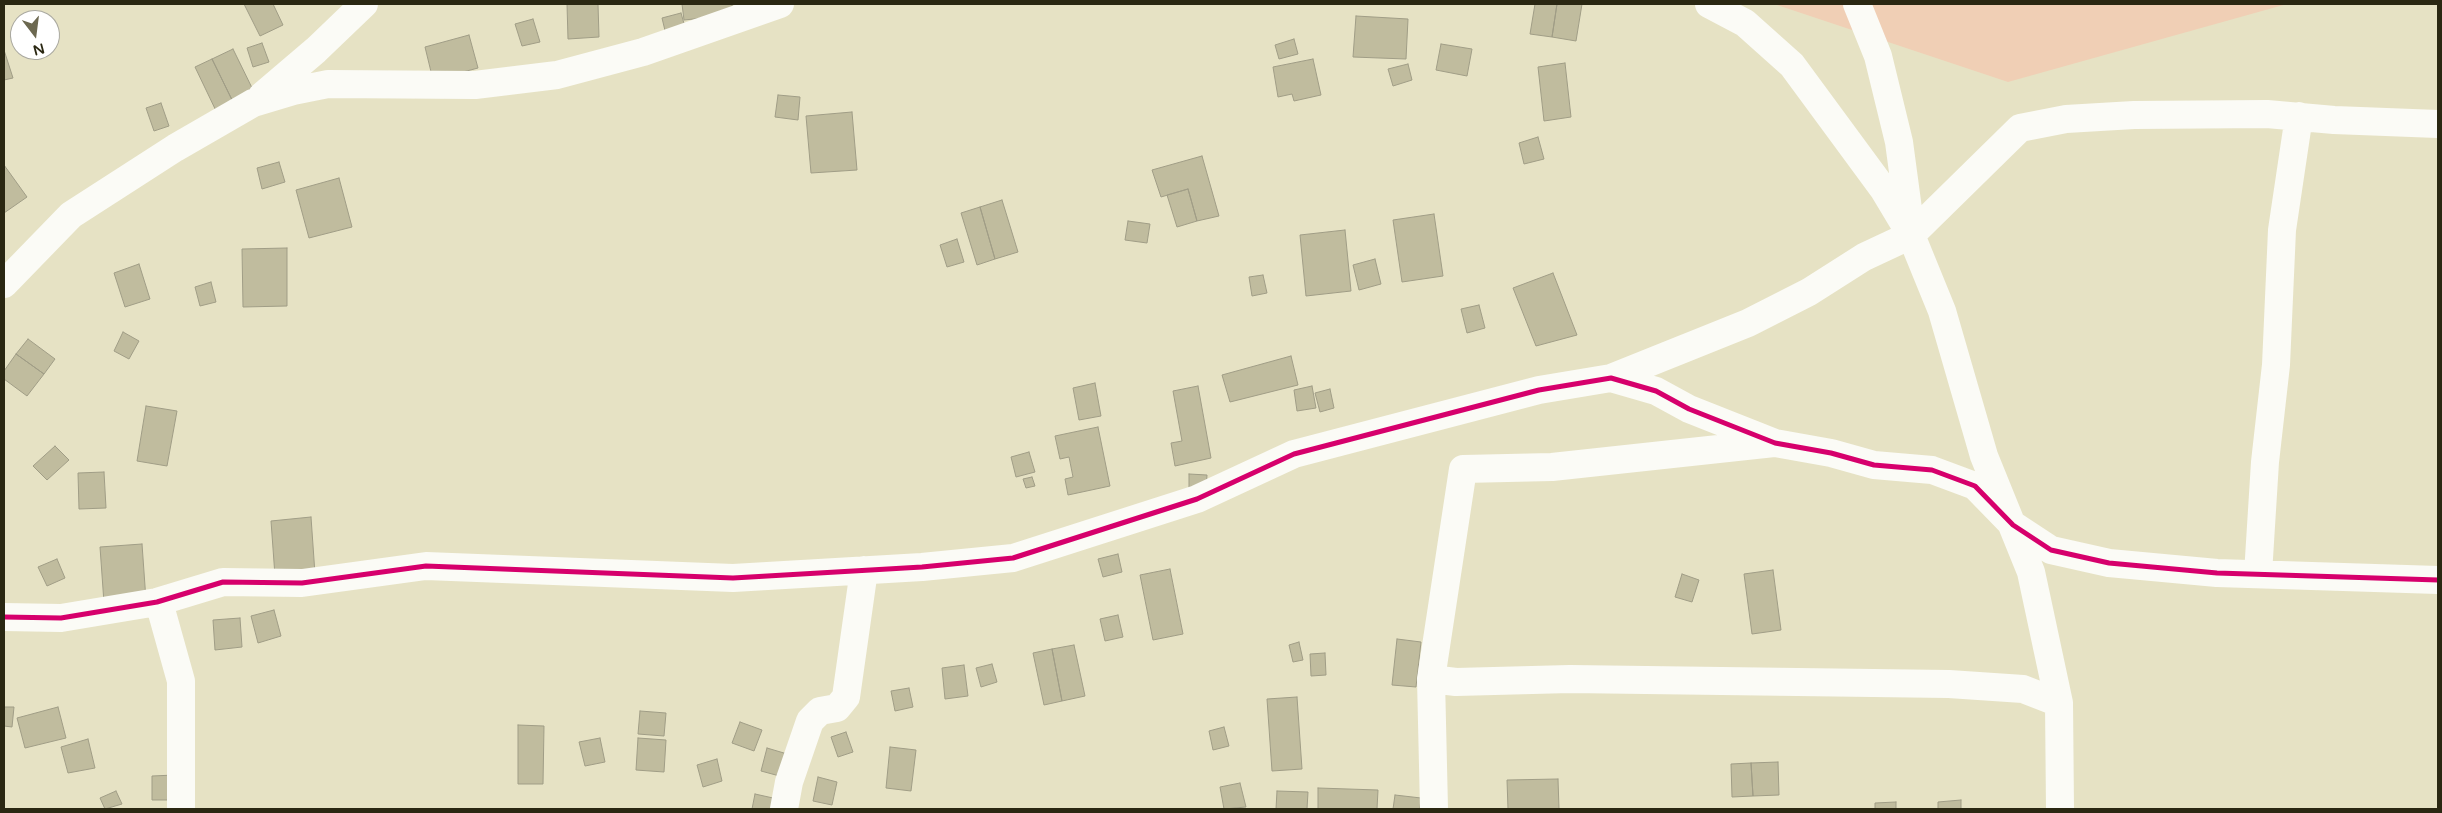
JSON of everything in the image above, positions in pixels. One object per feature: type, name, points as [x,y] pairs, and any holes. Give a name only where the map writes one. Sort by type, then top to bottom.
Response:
[{"type":"street","points":[[4,284],[71,215],[175,148],[253,103],[316,50],[364,4]]},
{"type":"street","points":[[253,103],[293,91],[328,84],[475,85],[557,75],[643,52],[780,4]]},
{"type":"street","points":[[1709,4],[1744,23],[1792,65],[1884,190],[1911,235],[1942,311],[1984,456],[2014,525],[2031,572],[2059,702],[2060,809]]},
{"type":"street","points":[[1857,4],[1878,56],[1899,142],[1911,235]]},
{"type":"street","points":[[4,617],[61,618],[157,602],[222,582],[302,583],[426,566],[733,578],[1013,558],[1197,499],[1294,454],[1539,390],[1611,378],[1748,324],[1809,292],[1864,257],[1911,235],[2020,128],[2066,119],[2134,115],[2267,114],[2438,124]]},
{"type":"street","points":[[2258,574],[2265,462],[2276,365],[2282,230],[2299,116]]},
{"type":"street","points":[[1611,378],[1656,391],[1689,408],[1775,443],[1831,453],[1874,465],[1932,470],[1974,486],[2014,525],[2051,550],[2109,563],[2217,573],[2438,580]]},
{"type":"street","points":[[1434,809],[1431,679],[1462,469],[1552,468],[1775,443]]},
{"type":"street","points":[[784,809],[789,782],[810,721],[820,711],[837,708],[846,697],[864,570]]},
{"type":"street","points":[[157,602],[162,613],[181,681],[180,809]]},
{"type":"street","points":[[1431,679],[1456,682],[1570,679],[1949,684],[2023,689],[2059,702]]},
{"type":"shaded area","points":[[1774,4],[2287,4],[2008,82]]},
{"type":"building","points":[[244,4],[273,4],[283,25],[260,36]]},
{"type":"building","points":[[567,4],[598,4],[599,37],[568,39]]},
{"type":"building","points":[[682,4],[732,4],[733,15],[684,20]]},
{"type":"building","points":[[1535,4],[1557,4],[1552,37],[1530,34]]},
{"type":"building","points":[[1557,4],[1582,4],[1576,41],[1552,37]]},
{"type":"building","points":[[681,13],[687,34],[667,39],[662,18]]},
{"type":"building","points":[[1356,16],[1408,19],[1406,59],[1353,57]]},
{"type":"building","points":[[533,19],[540,42],[522,46],[515,24]]},
{"type":"building","points":[[469,35],[478,68],[433,80],[425,47]]},
{"type":"building","points":[[1294,39],[1298,54],[1279,59],[1275,45]]},
{"type":"building","points":[[262,43],[269,62],[253,67],[247,48]]},
{"type":"building","points":[[1441,44],[1472,49],[1467,76],[1436,70]]},
{"type":"building","points":[[233,49],[256,96],[235,106],[212,59]]},
{"type":"building","points":[[4,50],[13,78],[4,80]]},
{"type":"building","points":[[212,59],[235,106],[218,115],[195,67]]},
{"type":"building","points":[[1313,59],[1321,95],[1294,101],[1292,94],[1278,97],[1273,67]]},
{"type":"building","points":[[1565,63],[1571,117],[1544,121],[1538,67]]},
{"type":"building","points":[[1408,64],[1412,80],[1393,86],[1388,69]]},
{"type":"building","points":[[778,95],[800,97],[798,120],[775,117]]},
{"type":"building","points":[[161,103],[169,126],[154,131],[146,108]]},
{"type":"building","points":[[852,112],[857,170],[811,173],[806,116]]},
{"type":"building","points":[[1538,137],[1544,159],[1524,164],[1519,143]]},
{"type":"building","points":[[1202,156],[1219,216],[1197,221],[1188,189],[1161,197],[1152,170]]},
{"type":"building","points":[[279,162],[285,182],[262,189],[257,168]]},
{"type":"building","points":[[4,165],[27,197],[4,213]]},
{"type":"building","points":[[339,178],[352,227],[309,238],[296,190]]},
{"type":"building","points":[[1188,189],[1197,221],[1177,227],[1167,195]]},
{"type":"building","points":[[1002,200],[1018,252],[995,259],[980,207]]},
{"type":"building","points":[[980,207],[995,259],[977,265],[961,213]]},
{"type":"building","points":[[1434,214],[1443,276],[1402,282],[1393,220]]},
{"type":"building","points":[[1128,221],[1150,224],[1147,243],[1125,240]]},
{"type":"building","points":[[1345,230],[1351,291],[1306,296],[1300,235]]},
{"type":"building","points":[[957,239],[964,262],[947,267],[940,245]]},
{"type":"building","points":[[287,248],[287,306],[243,307],[242,249]]},
{"type":"building","points":[[1375,259],[1381,284],[1359,290],[1353,265]]},
{"type":"building","points":[[139,264],[150,299],[125,307],[114,273]]},
{"type":"building","points":[[1553,273],[1577,335],[1536,346],[1513,288]]},
{"type":"building","points":[[1263,275],[1267,293],[1252,296],[1249,277]]},
{"type":"building","points":[[211,282],[216,302],[200,306],[195,287]]},
{"type":"building","points":[[1479,305],[1485,328],[1467,333],[1461,309]]},
{"type":"building","points":[[123,332],[139,341],[129,359],[114,351]]},
{"type":"building","points":[[28,339],[55,359],[44,374],[16,354]]},
{"type":"building","points":[[16,354],[44,374],[27,396],[4,379],[4,371]]},
{"type":"building","points":[[1291,356],[1298,385],[1230,402],[1222,375]]},
{"type":"building","points":[[1095,383],[1101,416],[1079,420],[1073,388]]},
{"type":"building","points":[[1198,386],[1211,458],[1175,466],[1171,443],[1182,441],[1173,391]]},
{"type":"building","points":[[1312,386],[1316,408],[1297,411],[1294,390]]},
{"type":"building","points":[[1330,389],[1334,408],[1320,412],[1315,393]]},
{"type":"building","points":[[146,406],[177,411],[167,466],[137,461]]},
{"type":"building","points":[[1098,427],[1110,486],[1068,495],[1065,479],[1073,477],[1069,457],[1060,459],[1055,436]]},
{"type":"building","points":[[55,446],[69,460],[47,480],[33,466]]},
{"type":"building","points":[[1029,452],[1035,472],[1016,477],[1011,457]]},
{"type":"building","points":[[104,472],[106,508],[79,509],[78,473]]},
{"type":"building","points":[[1189,474],[1207,475],[1206,491],[1189,490]]},
{"type":"building","points":[[1032,477],[1035,486],[1026,488],[1023,479]]},
{"type":"building","points":[[311,517],[315,574],[275,576],[271,521]]},
{"type":"building","points":[[142,544],[146,600],[104,603],[100,547]]},
{"type":"building","points":[[1118,554],[1122,572],[1103,577],[1098,559]]},
{"type":"building","points":[[57,559],[65,578],[47,586],[38,567]]},
{"type":"building","points":[[1170,569],[1183,634],[1153,640],[1140,575]]},
{"type":"building","points":[[1773,570],[1781,630],[1752,634],[1744,574]]},
{"type":"building","points":[[1682,574],[1699,580],[1692,602],[1675,597]]},
{"type":"building","points":[[274,610],[281,636],[258,643],[251,616]]},
{"type":"building","points":[[1118,615],[1123,637],[1105,641],[1100,619]]},
{"type":"building","points":[[240,618],[242,647],[215,650],[213,620]]},
{"type":"building","points":[[1397,639],[1421,642],[1416,687],[1392,685]]},
{"type":"building","points":[[1299,642],[1303,660],[1293,662],[1289,645]]},
{"type":"building","points":[[1074,645],[1085,696],[1062,701],[1052,649]]},
{"type":"building","points":[[1052,649],[1062,701],[1044,705],[1033,653]]},
{"type":"building","points":[[1325,653],[1326,675],[1311,676],[1310,654]]},
{"type":"building","points":[[992,664],[997,682],[981,687],[976,668]]},
{"type":"building","points":[[964,665],[968,696],[945,699],[942,668]]},
{"type":"building","points":[[909,688],[913,707],[895,711],[891,691]]},
{"type":"building","points":[[1297,697],[1302,769],[1272,771],[1267,699]]},
{"type":"building","points":[[4,707],[14,707],[12,727],[4,726]]},
{"type":"building","points":[[58,707],[66,738],[25,748],[17,718]]},
{"type":"building","points":[[640,711],[666,713],[664,736],[638,734]]},
{"type":"building","points":[[740,722],[762,730],[754,751],[732,743]]},
{"type":"building","points":[[518,725],[544,726],[543,784],[518,784]]},
{"type":"building","points":[[1224,727],[1229,746],[1213,750],[1209,731]]},
{"type":"building","points":[[846,732],[853,752],[838,757],[831,737]]},
{"type":"building","points":[[600,738],[605,762],[585,766],[579,742]]},
{"type":"building","points":[[638,738],[666,740],[664,772],[636,770]]},
{"type":"building","points":[[88,739],[95,768],[68,773],[61,747]]},
{"type":"building","points":[[890,747],[916,750],[911,791],[886,788]]},
{"type":"building","points":[[767,748],[794,756],[787,778],[761,771]]},
{"type":"building","points":[[717,759],[722,781],[703,787],[697,765]]},
{"type":"building","points":[[1778,762],[1779,795],[1753,796],[1751,763]]},
{"type":"building","points":[[1751,763],[1753,796],[1732,797],[1731,764]]},
{"type":"building","points":[[175,775],[176,800],[152,800],[152,776]]},
{"type":"building","points":[[818,777],[837,782],[832,805],[813,801]]},
{"type":"building","points":[[1558,779],[1559,809],[1508,809],[1507,780]]},
{"type":"building","points":[[1240,783],[1246,807],[1224,809],[1220,787]]},
{"type":"building","points":[[1318,788],[1378,790],[1377,809],[1318,809]]},
{"type":"building","points":[[116,791],[122,804],[105,809],[100,798]]},
{"type":"building","points":[[1277,791],[1308,792],[1307,809],[1276,809]]},
{"type":"building","points":[[755,794],[782,800],[780,809],[752,809]]},
{"type":"building","points":[[1395,795],[1421,798],[1420,809],[1393,809]]},
{"type":"building","points":[[1961,800],[1961,809],[1938,809],[1938,802]]},
{"type":"building","points":[[1896,802],[1896,809],[1875,809],[1875,803]]},
{"type":"cycle path","points":[[4,617],[61,618],[157,602],[223,582],[302,583],[426,566],[733,578],[922,567],[1013,558],[1197,499],[1294,454],[1539,390],[1611,378],[1656,391],[1689,409],[1775,443],[1831,453],[1874,465],[1932,470],[1975,486],[2013,525],[2051,550],[2109,563],[2217,573],[2438,580]]}]
